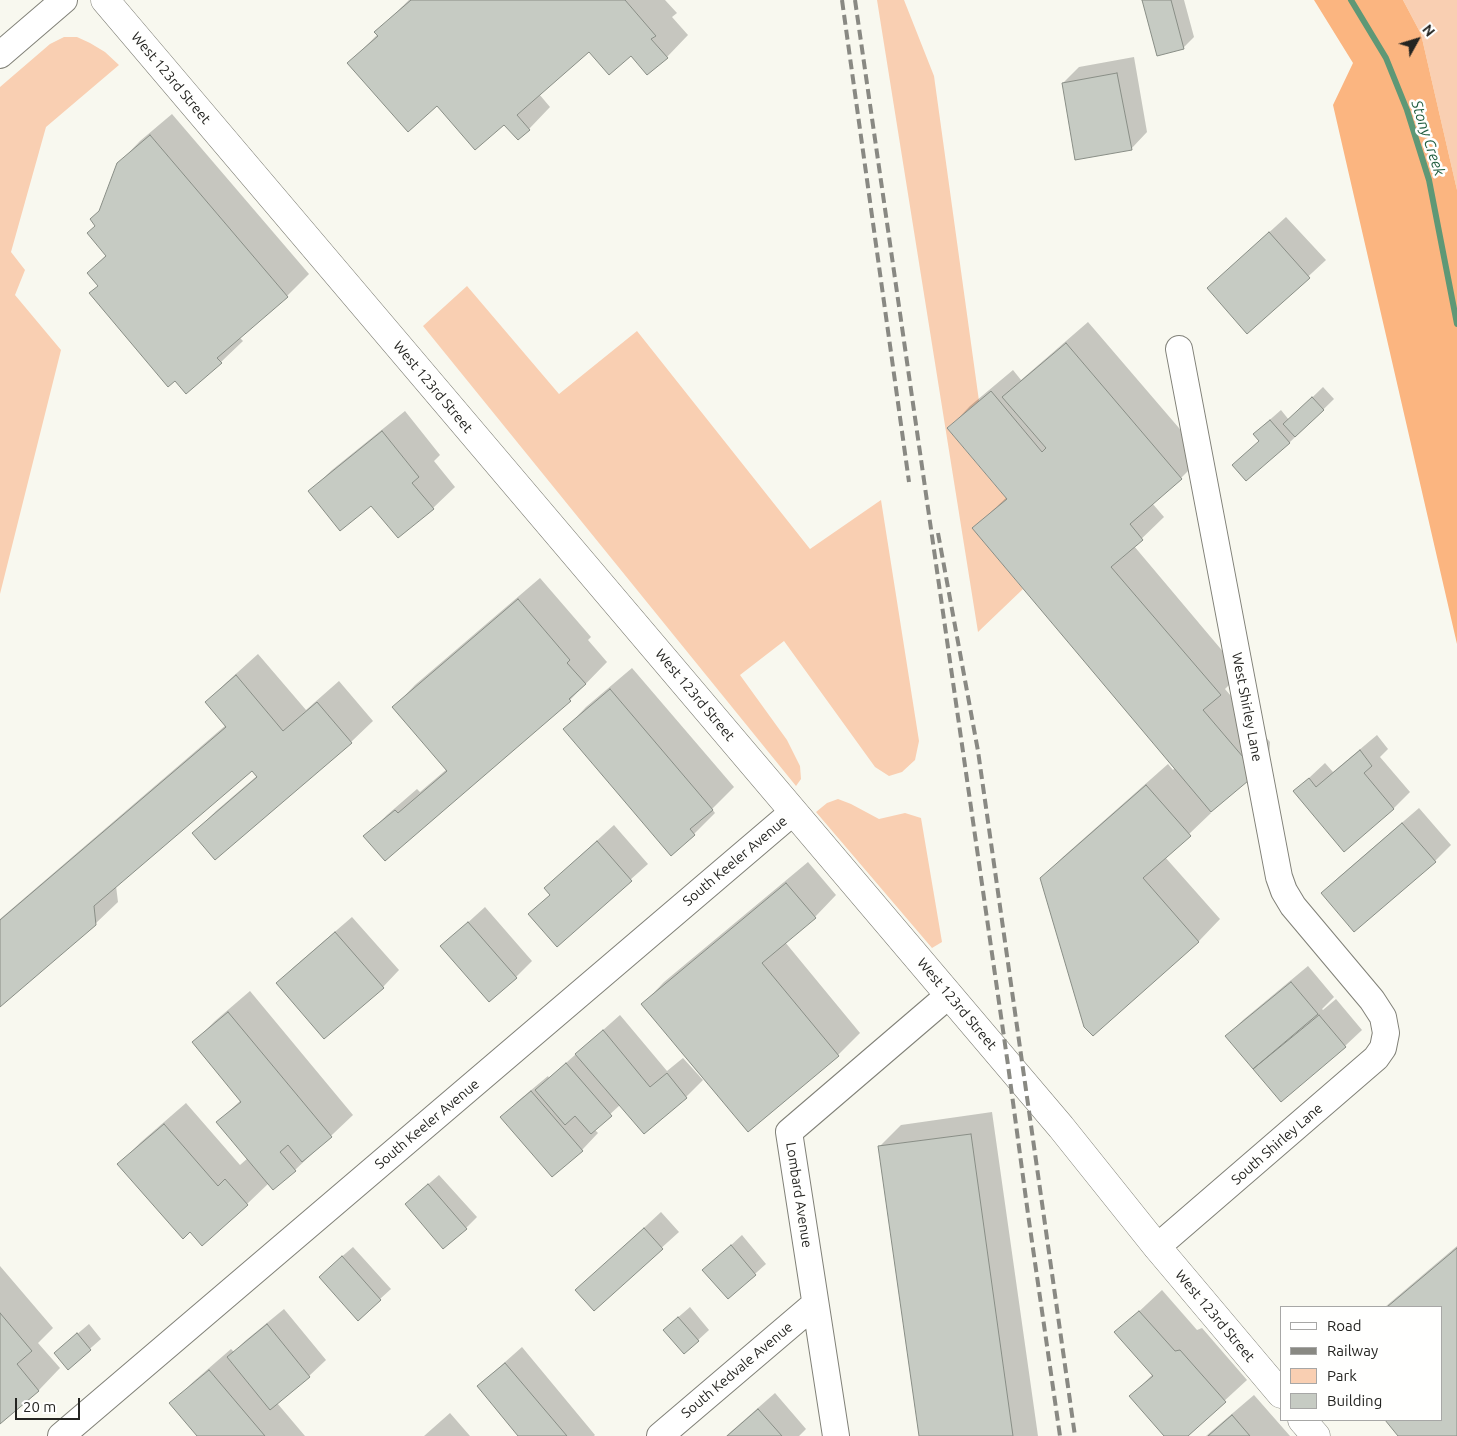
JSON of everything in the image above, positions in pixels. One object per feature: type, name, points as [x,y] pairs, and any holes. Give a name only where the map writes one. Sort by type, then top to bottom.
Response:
[{"type":"street","points":[[0,55],[64,0]]},
{"type":"street","name":"West 123rd Street","points":[[105,0],[1061,1127],[1157,1247],[1280,1393]]},
{"type":"street","name":"West Shirley Lane","points":[[1179,349],[1279,877],[1284,892],[1293,906],[1372,1000],[1383,1018],[1386,1033]]},
{"type":"street","name":"South Keeler Avenue","points":[[61,1436],[793,812]]},
{"type":"street","name":"Lombard Avenue","points":[[836,1436],[789,1132],[949,995]]},
{"type":"street","name":"South Shirley Lane","points":[[1157,1247],[1376,1058],[1383,1048],[1386,1033]]},
{"type":"street","name":"South Kedvale Avenue","points":[[660,1436],[815,1304]]},
{"type":"street","points":[[1303,1421],[1316,1436]]},
{"type":"green space","points":[[877,0],[904,0],[934,76],[979,401],[947,428],[1007,499],[973,528],[1023,589],[978,632]]},
{"type":"green space","points":[[1403,0],[1457,0],[1457,190],[1421,34]]},
{"type":"green space","points":[[64,37],[77,37],[90,43],[105,52],[119,65],[46,127],[11,252],[25,270],[15,295],[61,350],[0,594],[0,87],[50,44]]},
{"type":"green space","points":[[467,286],[559,394],[637,331],[810,549],[881,500],[919,741],[915,760],[902,772],[889,776],[875,767],[784,641],[740,675],[787,740],[800,766],[801,779],[796,786],[423,326]]},
{"type":"green space","points":[[838,799],[879,819],[905,813],[921,818],[942,942],[932,948],[816,812],[827,803]]},
{"type":"shaded area","points":[[1314,0],[1403,0],[1421,34],[1457,190],[1457,644],[1333,105],[1353,63]]},
{"type":"building","points":[[411,0],[625,0],[656,36],[651,39],[668,58],[647,75],[631,56],[609,75],[589,52],[517,115],[530,130],[518,140],[504,125],[475,150],[437,106],[408,132],[347,63],[378,36],[374,32]]},
{"type":"building","points":[[1142,0],[1171,0],[1184,49],[1157,56]]},
{"type":"building","points":[[1117,73],[1132,150],[1075,160],[1062,83]]},
{"type":"building","points":[[150,135],[288,297],[217,358],[222,363],[186,394],[175,381],[168,387],[89,293],[98,286],[87,273],[106,256],[87,233],[95,226],[90,219],[99,211],[117,163]]},
{"type":"building","points":[[1269,232],[1310,278],[1247,334],[1207,288]]},
{"type":"building","points":[[1066,343],[1182,479],[1130,524],[1143,540],[1111,567],[1221,695],[1203,710],[1249,764],[1248,781],[1211,812],[972,528],[1007,499],[947,428],[991,391],[1042,452],[1046,448],[1002,397]]},
{"type":"building","points":[[1312,397],[1324,410],[1295,437],[1283,424]]},
{"type":"building","points":[[1270,420],[1290,443],[1246,481],[1232,465],[1259,441],[1253,434]]},
{"type":"building","points":[[382,431],[419,477],[412,483],[434,509],[398,538],[371,506],[340,531],[308,491]]},
{"type":"building","points":[[518,599],[570,660],[567,663],[586,684],[569,699],[571,701],[385,861],[363,836],[395,810],[398,813],[447,771],[392,707]]},
{"type":"building","points":[[236,675],[283,731],[317,702],[352,743],[215,860],[192,833],[257,777],[252,771],[94,906],[96,925],[0,1007],[0,920],[226,727],[205,702]]},
{"type":"building","points":[[610,689],[713,810],[690,829],[695,835],[671,856],[563,729]]},
{"type":"building","points":[[1360,750],[1372,766],[1364,773],[1394,809],[1344,852],[1293,791],[1309,778],[1316,787]]},
{"type":"building","points":[[1146,785],[1191,836],[1143,878],[1199,942],[1093,1036],[1084,1027],[1040,878]]},
{"type":"building","points":[[1402,823],[1436,862],[1354,932],[1321,893]]},
{"type":"building","points":[[597,841],[632,881],[557,947],[528,914],[550,895],[544,888]]},
{"type":"building","points":[[786,883],[816,918],[762,963],[839,1056],[748,1132],[641,1004]]},
{"type":"building","points":[[468,922],[517,978],[489,1002],[440,946]]},
{"type":"building","points":[[335,932],[384,988],[324,1039],[276,983]]},
{"type":"building","points":[[1291,982],[1318,1014],[1253,1069],[1225,1036]]},
{"type":"building","points":[[228,1012],[332,1137],[302,1162],[288,1145],[280,1152],[296,1171],[273,1190],[216,1122],[241,1102],[192,1042]]},
{"type":"building","points":[[1319,1015],[1346,1047],[1281,1102],[1253,1069]]},
{"type":"building","points":[[603,1030],[650,1087],[667,1073],[687,1098],[644,1134],[575,1054]]},
{"type":"building","points":[[566,1063],[612,1116],[591,1134],[575,1116],[565,1125],[535,1090]]},
{"type":"building","points":[[531,1091],[583,1151],[552,1177],[500,1117]]},
{"type":"building","points":[[164,1124],[218,1186],[225,1179],[248,1205],[202,1246],[190,1232],[183,1239],[117,1164]]},
{"type":"building","points":[[971,1134],[1013,1436],[919,1436],[878,1146]]},
{"type":"building","points":[[428,1184],[467,1229],[443,1249],[405,1204]]},
{"type":"building","points":[[644,1228],[663,1249],[594,1311],[575,1290]]},
{"type":"building","points":[[731,1245],[756,1275],[728,1299],[702,1270]]},
{"type":"building","points":[[1457,1248],[1457,1436],[1398,1436],[1386,1421],[1442,1421],[1442,1306],[1388,1306]]},
{"type":"building","points":[[342,1256],[381,1300],[358,1321],[319,1277]]},
{"type":"building","points":[[1139,1311],[1175,1351],[1180,1350],[1226,1402],[1188,1436],[1164,1436],[1129,1396],[1153,1376],[1114,1332]]},
{"type":"building","points":[[0,1313],[32,1351],[17,1364],[39,1391],[0,1424]]},
{"type":"building","points":[[678,1317],[699,1341],[684,1354],[663,1330]]},
{"type":"building","points":[[267,1324],[310,1377],[270,1410],[227,1357]]},
{"type":"building","points":[[77,1333],[91,1350],[68,1370],[54,1353]]},
{"type":"building","points":[[505,1363],[567,1436],[518,1436],[477,1386]]},
{"type":"building","points":[[209,1370],[265,1436],[197,1436],[169,1403]]},
{"type":"building","points":[[758,1409],[782,1436],[727,1436]]},
{"type":"building","points":[[1232,1415],[1250,1436],[1208,1436]]},
{"type":"waterway","name":"Stony Creek","points":[[1351,0],[1386,58],[1407,110],[1429,180],[1457,324]]},
{"type":"railway","points":[[842,0],[909,482]]},
{"type":"railway","points":[[855,0],[1060,1436]]},
{"type":"railway","points":[[938,533],[978,751],[1075,1436]]}]
